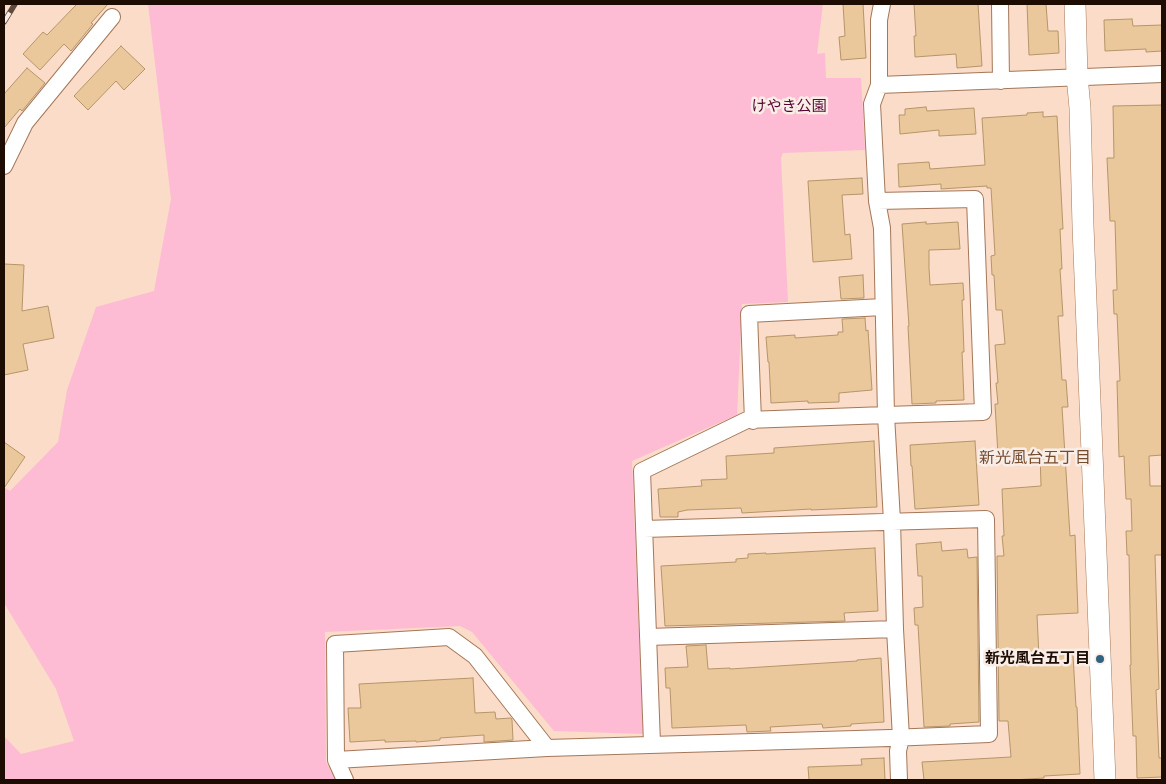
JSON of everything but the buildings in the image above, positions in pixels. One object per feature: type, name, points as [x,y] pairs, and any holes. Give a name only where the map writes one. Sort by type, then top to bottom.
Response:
[{"type":"street","points":[[882,4],[879,20],[879,85],[872,104],[877,201],[882,228],[886,414],[901,738],[898,750],[899,780]]},
{"type":"street","points":[[1000,4],[1001,81]]},
{"type":"street","points":[[1075,4],[1105,780]]},
{"type":"street","points":[[4,166],[25,123],[112,17]]},
{"type":"street","points":[[879,85],[1162,74]]},
{"type":"street","points":[[652,744],[642,471],[747,420],[983,412],[975,199],[877,201]]},
{"type":"street","points":[[752,421],[749,314],[883,307]]},
{"type":"street","points":[[336,760],[548,748],[989,734],[986,519],[644,529]]},
{"type":"street","points":[[648,637],[895,629]]},
{"type":"street","points":[[345,780],[336,760],[335,644],[449,637],[475,656],[548,748]]},
{"type":"green space","name":"けやき公園","points":[[148,4],[823,4],[817,54],[825,53],[826,78],[861,78],[865,150],[783,153],[781,158],[788,302],[742,304],[737,415],[632,461],[643,734],[554,731],[472,632],[460,626],[325,632],[326,762],[336,780],[4,780],[4,736],[21,754],[74,741],[56,689],[4,603],[4,487],[10,491],[58,442],[67,390],[96,307],[154,291],[171,199]]},
{"type":"railway","points":[[4,22],[15,4]]},
{"type":"place","name":"新光風台五丁目","points":[[1100,659]]},
{"type":"district","name":"新光風台五丁目","points":[[1035,459]]}]
